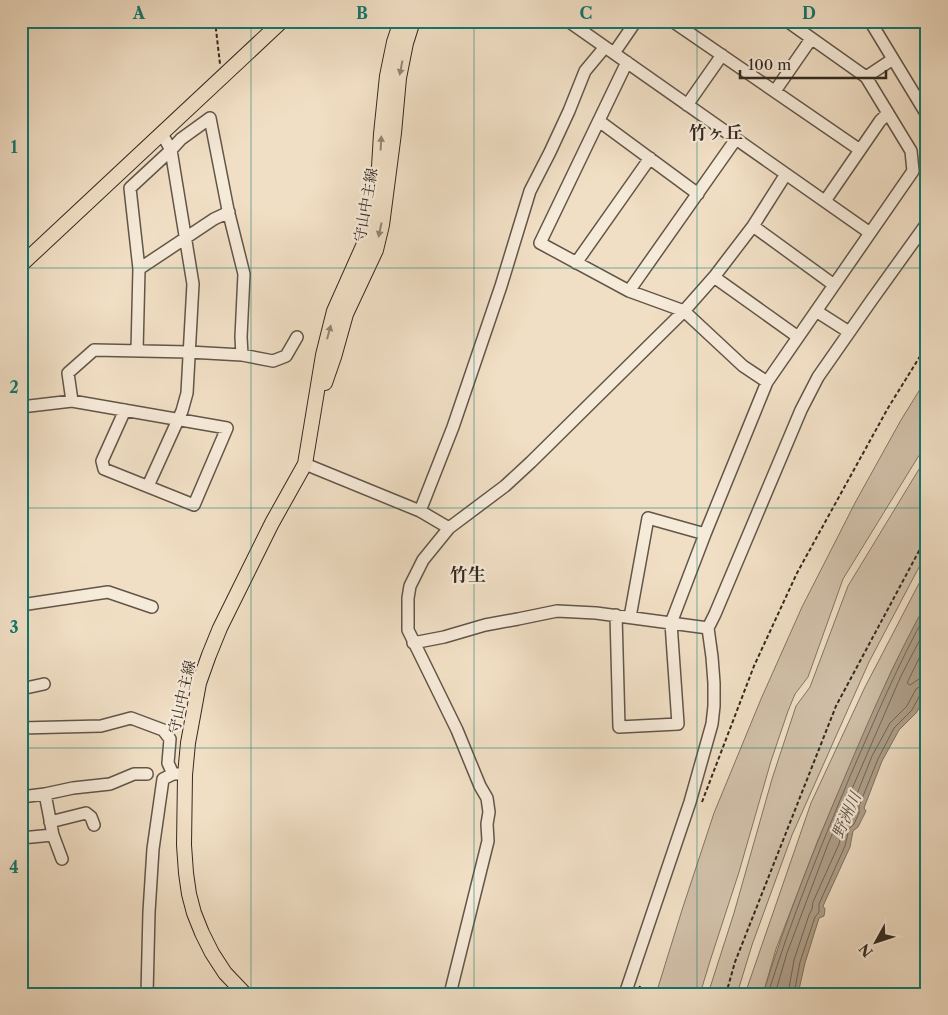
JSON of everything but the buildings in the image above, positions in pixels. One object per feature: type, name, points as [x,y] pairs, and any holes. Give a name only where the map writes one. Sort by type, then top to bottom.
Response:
[{"type":"main road","points":[[21,266],[282,21]]},
{"type":"main road","name":"守山中主線","points":[[243,993],[225,973],[212,953],[194,913],[186,873],[179,774],[188,743],[199,683],[209,655],[220,628],[272,523],[305,464],[323,355],[334,311],[363,246],[370,222],[379,168],[387,76],[394,42],[401,21]]},
{"type":"main road","name":"守山中主線","points":[[314,414],[334,357],[346,314],[376,250],[383,215],[394,133],[399,78],[406,43],[413,21]]},
{"type":"street","points":[[568,21],[870,233]]},
{"type":"street","points":[[672,21],[860,150]]},
{"type":"street","points":[[616,615],[619,728],[678,724],[671,623],[767,382],[913,171],[911,151],[866,77],[787,21]]},
{"type":"street","points":[[870,21],[927,115]]},
{"type":"street","points":[[420,511],[453,428],[501,286],[530,191],[569,111],[585,71],[610,50],[635,22]]},
{"type":"street","points":[[775,91],[811,39]]},
{"type":"street","points":[[687,105],[722,55]]},
{"type":"street","points":[[866,77],[893,59]]},
{"type":"street","points":[[627,62],[540,243],[629,291],[684,311],[743,366],[767,382]]},
{"type":"street","points":[[825,201],[888,113]]},
{"type":"street","points":[[137,351],[139,269],[130,188],[181,140],[210,118],[244,274],[242,355]]},
{"type":"street","points":[[599,121],[698,194]]},
{"type":"street","points":[[148,486],[182,411],[187,393],[193,284],[171,150],[162,134]]},
{"type":"street","points":[[629,291],[736,139]]},
{"type":"street","points":[[576,263],[650,158]]},
{"type":"street","points":[[450,994],[488,841],[487,798],[408,630],[410,586],[423,560],[449,528],[505,486],[531,462],[684,311],[714,277],[753,226],[786,174]]},
{"type":"street","points":[[139,269],[214,219],[229,212]]},
{"type":"street","points":[[625,994],[688,809],[712,724],[714,683],[708,628],[801,410],[818,377],[927,223]]},
{"type":"street","points":[[753,226],[834,285]]},
{"type":"street","points":[[714,277],[798,337]]},
{"type":"street","points":[[816,311],[849,332]]},
{"type":"street","points":[[72,401],[68,374],[94,350],[242,355],[273,361],[286,356],[297,337]]},
{"type":"street","points":[[21,407],[72,401],[125,410],[178,420],[227,428],[194,505],[104,469],[102,461],[125,410]]},
{"type":"street","points":[[305,464],[420,511],[449,528]]},
{"type":"street","points":[[630,617],[648,518],[705,534]]},
{"type":"street","points":[[21,605],[108,592],[152,607]]},
{"type":"street","points":[[413,643],[444,637],[485,625],[557,611],[596,612],[708,628]]},
{"type":"street","points":[[21,689],[44,684]]},
{"type":"street","points":[[21,728],[101,726],[131,718],[163,730],[170,738],[168,763],[179,774],[163,779],[153,849],[148,912],[147,994]]},
{"type":"street","points":[[21,797],[110,784],[134,774],[147,774]]},
{"type":"street","points":[[44,794],[53,835],[62,859]]},
{"type":"street","points":[[50,822],[86,813],[92,817],[94,825]]},
{"type":"street","points":[[21,838],[53,835]]},
{"type":"path","points":[[215,21],[221,78]]},
{"type":"path","points":[[700,807],[754,666],[797,574],[888,408],[927,345]]},
{"type":"path","points":[[726,994],[735,962],[836,706],[927,536]]},
{"type":"path","points":[[638,994],[640,986]]},
{"type":"shaded area","points":[[927,378],[927,445],[843,579],[808,677],[795,694],[771,761],[739,872],[700,994],[656,994],[714,813],[761,699],[802,607],[856,501],[901,420]]},
{"type":"shaded area","points":[[927,456],[927,552],[869,662],[792,835],[752,945],[737,994],[708,994],[734,913],[772,779],[796,706],[810,687],[848,586]]},
{"type":"shaded area","points":[[927,568],[927,602],[891,672],[818,840],[776,949],[763,994],[745,994],[811,803],[865,687]]},
{"type":"water","name":"野洲川","points":[[927,602],[927,691],[923,702],[916,713],[899,730],[882,761],[864,808],[866,811],[858,827],[853,831],[850,847],[823,906],[825,909],[824,916],[819,918],[805,963],[798,994],[763,994],[791,910],[834,801],[884,686]]},
{"type":"district","name":"竹ヶ丘","points":[[716,133]]},
{"type":"district","name":"竹生","points":[[468,575]]}]
